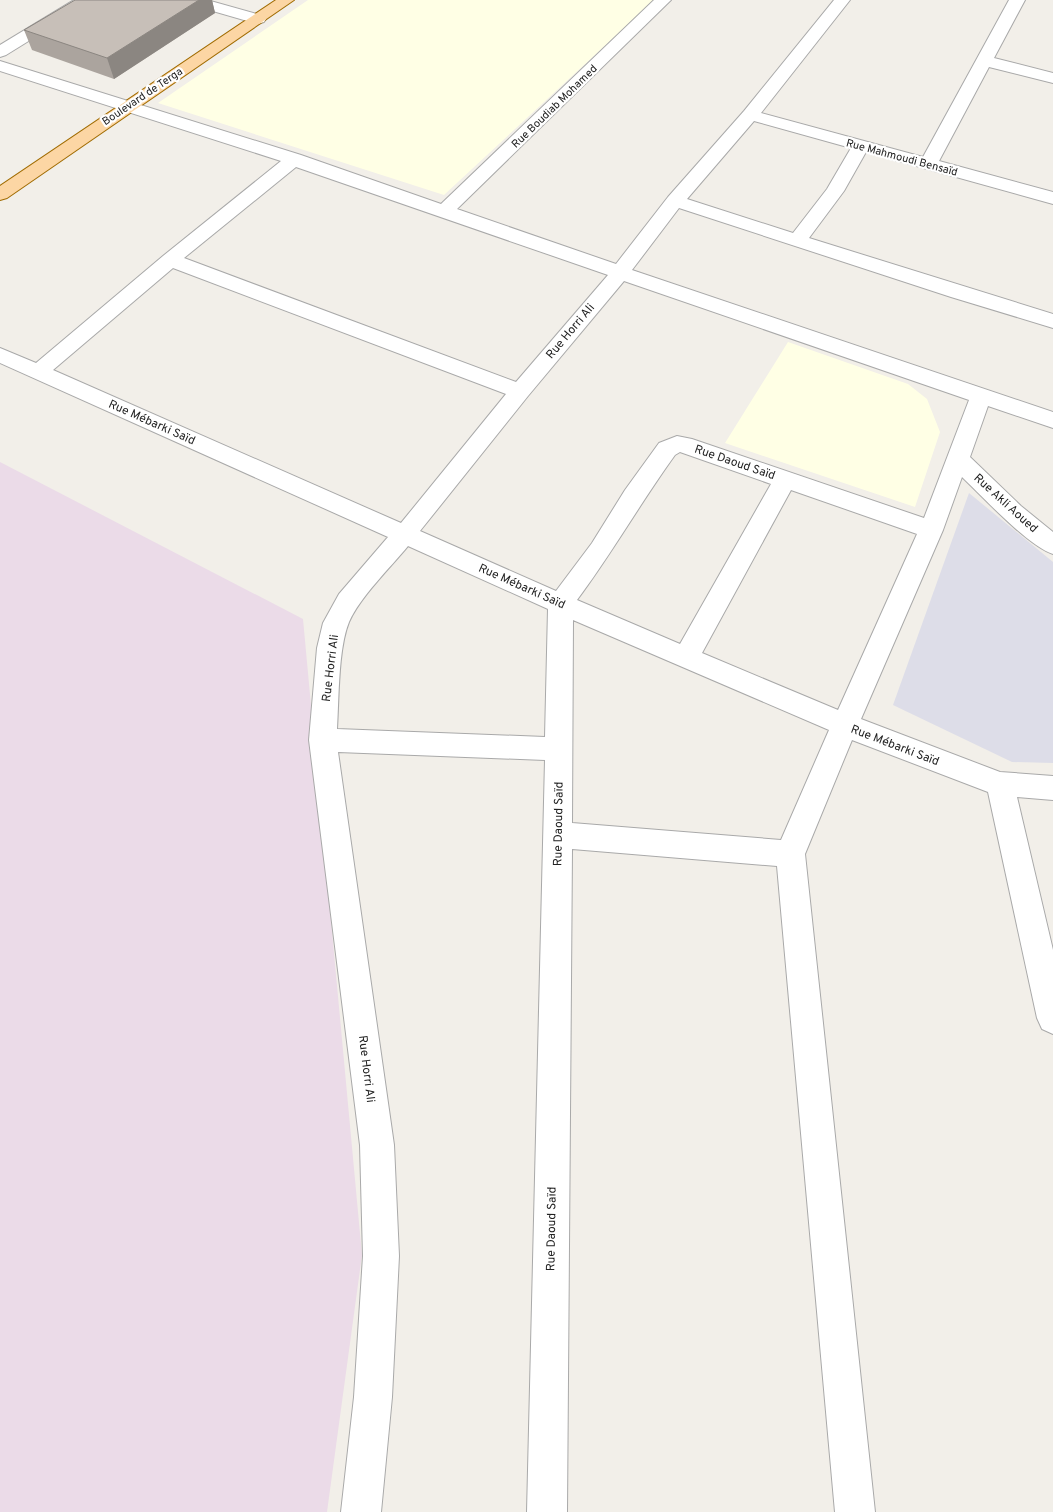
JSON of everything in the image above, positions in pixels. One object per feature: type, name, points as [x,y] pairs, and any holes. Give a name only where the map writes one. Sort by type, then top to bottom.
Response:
[{"type":"main road","name":"Boulevard de Terga","points":[[0,194],[130,104],[286,0]]},
{"type":"street","points":[[0,52],[85,0]]},
{"type":"street","points":[[190,0],[258,19]]},
{"type":"street","name":"Rue Boudiab Mohamed","points":[[444,211],[663,0]]},
{"type":"street","name":"Rue Horri Ali","points":[[362,1512],[373,1397],[380,1256],[377,1145],[323,740],[330,648],[336,623],[348,601],[405,534],[520,391],[619,274],[675,201],[750,115],[842,0]]},
{"type":"street","points":[[928,164],[1017,0]]},
{"type":"street","points":[[984,60],[1049,76]]},
{"type":"street","points":[[0,66],[130,104],[295,159],[619,274],[1053,420]]},
{"type":"street","name":"Rue Mahmoudi Bensaïd","points":[[750,115],[1053,198]]},
{"type":"street","points":[[798,240],[835,191],[861,146]]},
{"type":"street","points":[[38,372],[170,260],[295,159]]},
{"type":"street","points":[[675,201],[798,240],[870,266],[1053,321]]},
{"type":"street","points":[[170,260],[520,391]]},
{"type":"street","name":"Rue Mébarki Saïd","points":[[0,355],[561,604],[844,726],[1000,784],[1053,788]]},
{"type":"street","points":[[854,1512],[790,854],[844,726],[931,530],[959,460],[981,397]]},
{"type":"street","name":"Rue Daoud Saïd","points":[[547,1512],[561,604],[601,549],[633,496],[671,446],[684,445],[931,530]]},
{"type":"street","name":"Rue Akli Aoued","points":[[959,460],[1013,512],[1053,545]]},
{"type":"street","points":[[686,657],[785,480]]},
{"type":"street","points":[[1013,512],[1053,523]]},
{"type":"street","points":[[323,740],[560,749]]},
{"type":"street","points":[[1000,784],[1053,1018]]},
{"type":"street","points":[[557,835],[790,854]]},
{"type":"shaded area","points":[[308,0],[654,0],[444,195],[158,103]]},
{"type":"shaded area","points":[[788,342],[908,384],[927,399],[940,432],[915,507],[725,443]]},
{"type":"shaded area","points":[[0,462],[303,619],[362,1255],[327,1512],[0,1512]]},
{"type":"shaded area","points":[[969,493],[1053,562],[1053,763],[1012,762],[893,705]]},
{"type":"building","points":[[75,0],[199,0],[107,58],[24,30]]}]
